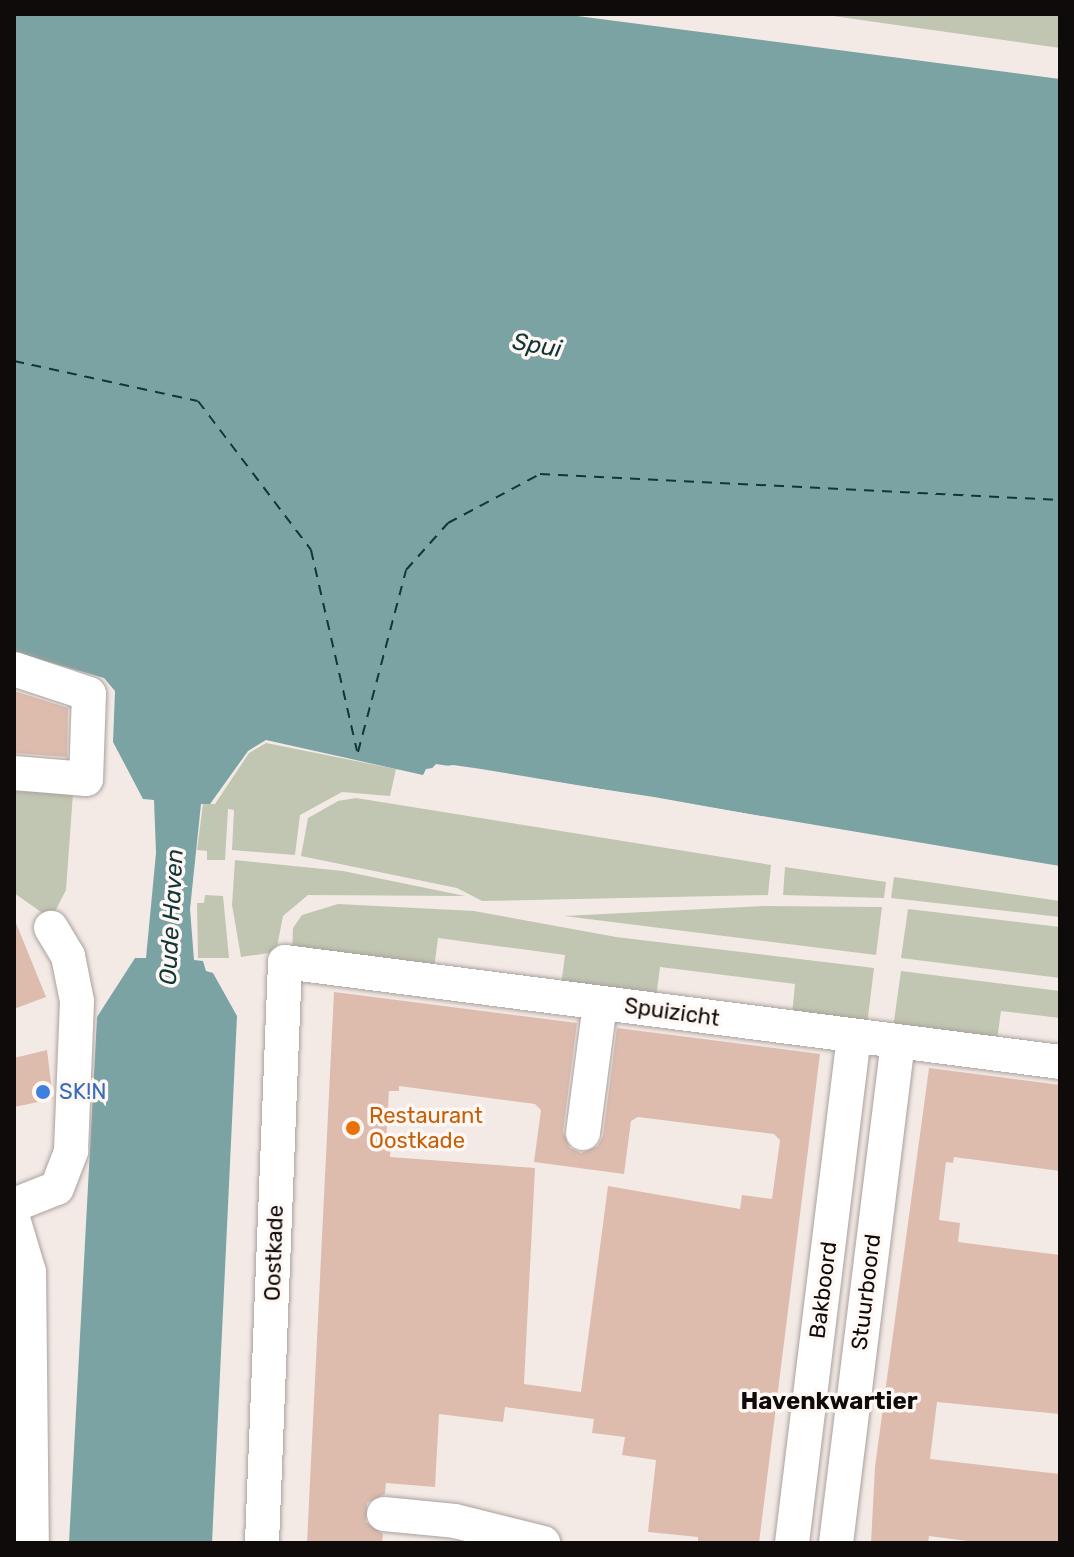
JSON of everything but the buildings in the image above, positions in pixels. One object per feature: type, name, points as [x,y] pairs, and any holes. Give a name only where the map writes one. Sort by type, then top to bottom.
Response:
[{"type":"street","points":[[14,669],[89,694],[86,779],[14,773]]},
{"type":"street","points":[[14,1205],[57,1188],[71,1151],[77,1001],[68,956],[51,928]]},
{"type":"street","name":"Spuizicht","points":[[285,962],[1060,1062]]},
{"type":"street","name":"Oostkade","points":[[262,1543],[285,962]]},
{"type":"street","points":[[583,1133],[600,1003]]},
{"type":"street","name":"Bakboord","points":[[792,1543],[854,1036]]},
{"type":"street","name":"Stuurboord","points":[[836,1543],[898,1042]]},
{"type":"street","points":[[838,1167],[881,1173]]},
{"type":"street","points":[[14,1222],[29,1272],[32,1543]]},
{"type":"street","points":[[808,1412],[851,1417]]},
{"type":"street","points":[[384,1514],[455,1521],[543,1543]]},
{"type":"green space","points":[[819,14],[1060,14],[1060,48],[882,23]]},
{"type":"green space","points":[[266,743],[396,769],[390,796],[342,792],[300,815],[295,855],[232,850],[234,810],[228,809],[225,860],[207,860],[207,851],[197,850],[203,804],[215,804],[249,753]]},
{"type":"green space","points":[[14,791],[73,793],[66,890],[51,919],[14,893]]},
{"type":"green space","points":[[356,798],[771,865],[768,895],[482,901],[457,888],[301,856],[308,818],[338,801]]},
{"type":"green space","points":[[235,860],[343,871],[465,896],[308,895],[283,916],[276,952],[241,957],[232,905]]},
{"type":"green space","points":[[785,867],[886,882],[884,898],[783,895]]},
{"type":"green space","points":[[894,877],[1060,901],[1060,917],[891,898]]},
{"type":"green space","points":[[205,895],[223,896],[229,958],[198,958],[197,903],[204,903]]},
{"type":"green space","points":[[338,904],[474,911],[616,937],[874,968],[867,1025],[792,1015],[795,984],[660,967],[656,998],[561,986],[565,955],[438,938],[434,969],[292,952],[293,928],[302,915]]},
{"type":"green space","points":[[766,906],[882,907],[876,955],[564,916]]},
{"type":"green space","points":[[908,909],[1060,927],[1060,978],[901,958]]},
{"type":"green space","points":[[901,971],[1060,991],[1060,1018],[1001,1011],[997,1040],[893,1028]]},
{"type":"water","points":[[14,14],[562,14],[1060,79],[1060,866],[453,765],[426,769],[423,775],[266,740],[248,751],[210,804],[201,804],[190,909],[194,960],[203,961],[206,971],[213,973],[237,1016],[212,1543],[69,1543],[97,1017],[135,958],[146,958],[156,853],[154,800],[143,799],[113,742],[115,691],[104,678],[14,652]]},
{"type":"pier","points":[[436,764],[654,797],[1060,870],[480,773],[436,768],[422,779]]},
{"type":"ferry route","points":[[14,361],[198,401],[311,550],[357,751]]},
{"type":"ferry route","points":[[358,752],[406,570],[448,523],[540,474],[1060,500]]},
{"type":"place","name":"SK!N","points":[[43,1092]]},
{"type":"place","name":"Restaurant Oostkade","points":[[353,1128]]},
{"type":"district","name":"Havenkwartier","points":[[829,1402]]},
{"type":"water label","name":"Spui","points":[[537,346]]},
{"type":"water label","name":"Oude Haven","points":[[172,917]]}]
